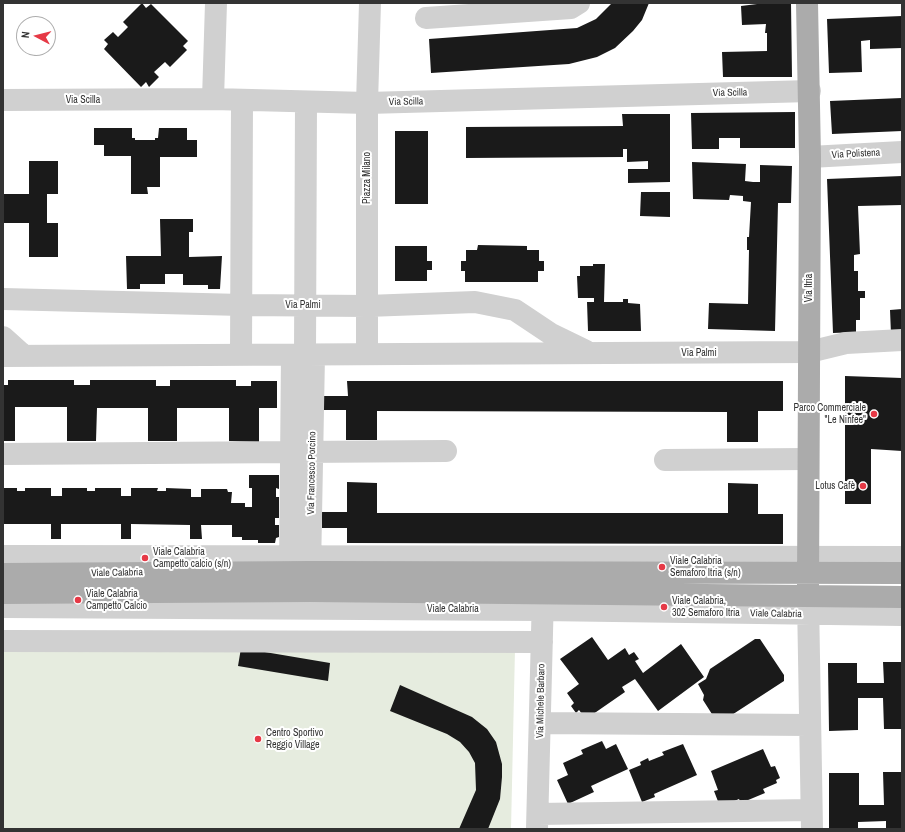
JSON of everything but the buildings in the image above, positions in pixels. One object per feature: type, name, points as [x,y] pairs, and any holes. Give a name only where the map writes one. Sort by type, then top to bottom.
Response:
[{"type":"main road","name":"Via Itria","points":[[807,3],[810,91],[808,606]]},
{"type":"main road","name":"Viale Calabria","points":[[3,574],[543,572],[808,565],[902,573]]},
{"type":"main road","name":"Viale Calabria","points":[[3,593],[300,573],[542,602],[808,606],[902,597]]},
{"type":"street","points":[[213,99],[216,3]]},
{"type":"street","name":"Piazza Milano","points":[[367,354],[367,103],[370,3]]},
{"type":"street","points":[[426,18],[571,8],[579,3]]},
{"type":"street","name":"Via Scilla","points":[[3,100],[213,99],[242,101],[367,103],[810,91]]},
{"type":"street","points":[[241,355],[242,101]]},
{"type":"street","points":[[304,355],[306,102]]},
{"type":"street","name":"Via Polistena","points":[[810,156],[902,152]]},
{"type":"street","name":"Via Palmi","points":[[3,299],[242,305],[367,306],[475,302],[515,310],[551,334],[590,353]]},
{"type":"street","points":[[3,337],[13,355]]},
{"type":"street","name":"Via Palmi","points":[[13,355],[809,352],[846,343],[902,340]]},
{"type":"street","name":"Via Francesco Porcino","points":[[300,573],[304,355]]},
{"type":"street","points":[[3,454],[446,451]]},
{"type":"street","points":[[665,460],[808,459]]},
{"type":"street","name":"Viale Calabria","points":[[3,556],[300,573],[808,565],[902,558]]},
{"type":"street","name":"Via Michele Barbaro","points":[[538,822],[543,572]]},
{"type":"street","name":"Viale Calabria","points":[[3,607],[542,602]]},
{"type":"street","points":[[538,822],[811,819],[808,606]]},
{"type":"street","name":"Viale Calabria","points":[[808,606],[902,615]]},
{"type":"street","points":[[3,641],[542,642]]},
{"type":"street","points":[[541,724],[809,725]]},
{"type":"shaded area","name":"Centro Sportivo Reggio Village","points":[[3,645],[515,649],[511,829],[3,829]]},
{"type":"place","name":"Parco Commerciale \"Le Ninfee\"","points":[[874,414]]},
{"type":"place","name":"Lotus Cafè","points":[[863,486]]},
{"type":"place","name":"Viale Calabria Campetto calcio (s/n)","points":[[145,558]]},
{"type":"place","name":"Viale Calabria Semaforo Itria (s/n)","points":[[662,567]]},
{"type":"place","name":"Viale Calabria Campetto Calcio","points":[[78,600]]},
{"type":"place","name":"Viale Calabria, 302 Semaforo Itria","points":[[664,607]]},
{"type":"place","name":"Centro Sportivo Reggio Village","points":[[258,739]]}]
